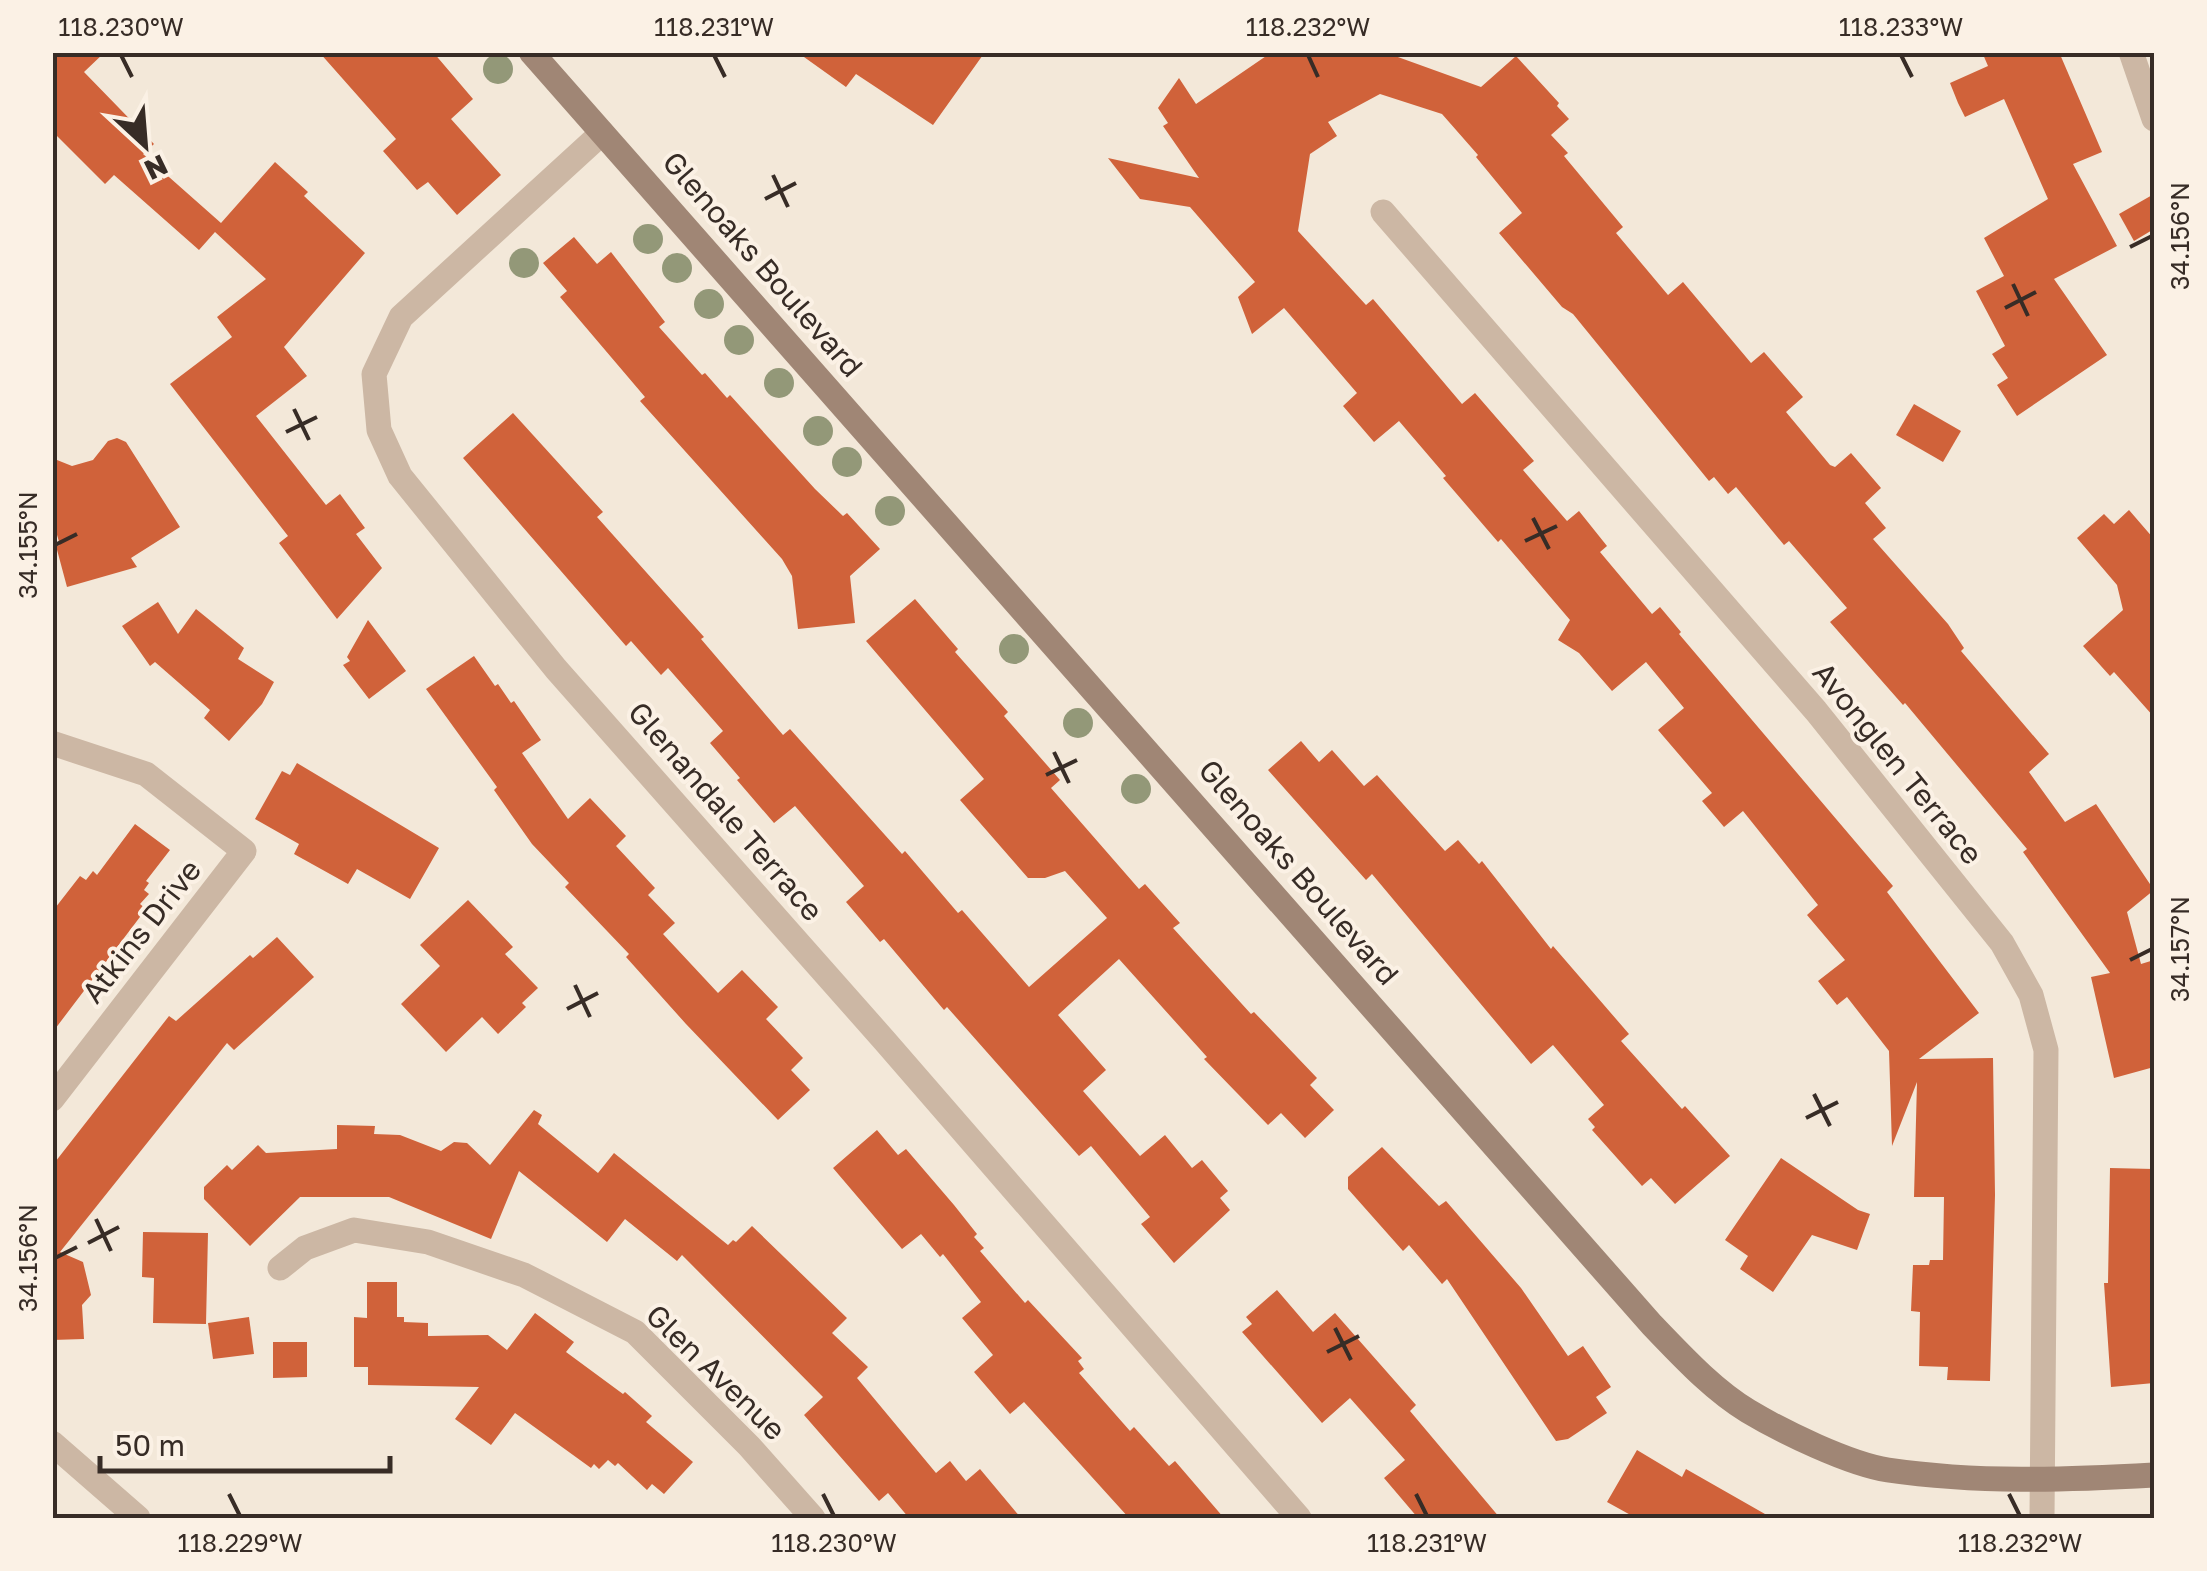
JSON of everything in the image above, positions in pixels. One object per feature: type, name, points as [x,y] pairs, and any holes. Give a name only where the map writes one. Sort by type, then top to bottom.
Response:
[{"type":"street","name":"Glenoaks Boulevard","points":[[531,52],[1652,1325],[1699,1373],[1747,1410],[1812,1444],[1885,1470],[2044,1482],[2154,1475]]},
{"type":"street","points":[[2131,52],[2154,119]]},
{"type":"street","name":"Glenandale Terrace","points":[[602,133],[402,317],[374,374],[380,430],[400,476],[556,668],[1299,1518]]},
{"type":"street","name":"Avonglen Terrace","points":[[1383,212],[1816,711],[2002,943],[2031,996],[2046,1050],[2044,1482]]},
{"type":"street","name":"Atkins Drive","points":[[52,743],[146,774],[244,851],[52,1098]]},
{"type":"street","name":"Glen Avenue","points":[[280,1268],[305,1248],[354,1230],[428,1242],[524,1276],[636,1332],[749,1446],[812,1518]]},
{"type":"street","points":[[52,1443],[138,1518]]},
{"type":"street","points":[[2042,1518],[2044,1482]]},
{"type":"building","points":[[52,52],[105,52],[84,72],[154,144],[143,154],[221,223],[275,162],[308,192],[304,196],[365,253],[284,347],[307,376],[256,416],[326,505],[340,494],[365,528],[356,534],[382,568],[337,619],[279,543],[288,536],[170,384],[232,337],[217,317],[266,279],[215,232],[199,250],[114,175],[105,184],[52,131]]},
{"type":"building","points":[[319,52],[433,52],[473,99],[451,119],[501,175],[457,215],[428,182],[417,190],[383,151],[396,139]]},
{"type":"building","points":[[797,52],[985,52],[933,125],[856,74],[846,87]]},
{"type":"building","points":[[1272,52],[1384,52],[1481,87],[1516,56],[1569,119],[1551,135],[1568,153],[1564,156],[1623,227],[1616,233],[1668,295],[1683,282],[1751,363],[1764,352],[1803,397],[1786,412],[1830,465],[1835,467],[1851,453],[1881,488],[1865,503],[1886,528],[1873,539],[1948,624],[1964,648],[1961,651],[2049,754],[2029,772],[2065,822],[2096,804],[2154,890],[2127,912],[2141,964],[2154,960],[2154,1067],[2114,1078],[2091,977],[2110,973],[2023,852],[2027,849],[1905,703],[1830,622],[1847,608],[1789,541],[1784,545],[1736,487],[1728,494],[1714,477],[1709,481],[1573,314],[1562,307],[1499,233],[1522,213],[1478,155],[1442,114],[1380,94],[1328,122],[1337,136],[1310,154],[1298,231],[1366,305],[1373,299],[1462,404],[1475,393],[1534,461],[1523,470],[1567,521],[1579,511],[1607,546],[1600,552],[1652,614],[1660,607],[1893,886],[1887,892],[1979,1013],[1919,1059],[1993,1058],[1995,1195],[1990,1381],[1947,1380],[1948,1367],[1919,1366],[1920,1312],[1911,1311],[1913,1265],[1943,1260],[1944,1197],[1914,1197],[1917,1082],[1892,1146],[1889,1051],[1847,997],[1837,1005],[1818,981],[1845,960],[1807,915],[1818,905],[1743,811],[1724,827],[1702,801],[1712,793],[1658,730],[1684,708],[1646,662],[1612,691],[1579,653],[1558,640],[1570,620],[1443,478],[1446,476],[1399,421],[1374,442],[1343,406],[1357,393],[1284,308],[1252,334],[1238,297],[1255,282],[1190,207],[1140,199],[1108,158],[1199,178],[1163,126],[1168,123],[1158,108],[1179,78],[1196,104]]},
{"type":"building","points":[[1982,52],[2059,52],[2102,152],[2073,164],[2117,246],[2054,279],[2107,355],[2017,416],[1997,385],[2008,378],[1992,354],[2005,346],[1976,291],[2004,276],[1984,238],[2048,199],[2004,99],[1965,117],[1958,103],[1950,83],[1988,66]]},
{"type":"building","points":[[2154,194],[2154,229],[2134,241],[2119,214]]},
{"type":"building","points":[[574,237],[597,264],[611,252],[665,322],[659,327],[702,375],[705,373],[727,398],[730,395],[815,489],[843,516],[847,513],[880,549],[850,576],[855,623],[798,629],[792,576],[782,559],[640,401],[645,397],[560,297],[567,291],[543,263]]},
{"type":"building","points":[[1914,404],[1961,431],[1943,462],[1896,435]]},
{"type":"building","points":[[513,413],[603,512],[597,517],[704,637],[701,639],[783,735],[790,729],[958,913],[962,910],[1029,987],[1107,918],[1065,871],[1045,878],[1028,878],[960,800],[984,779],[866,641],[915,599],[1008,712],[1004,716],[1060,780],[1051,788],[1139,889],[1145,884],[1180,923],[1173,928],[1251,1014],[1254,1012],[1317,1078],[1310,1085],[1334,1110],[1305,1138],[1281,1113],[1268,1125],[1204,1059],[1207,1057],[1119,959],[1058,1015],[1106,1070],[1083,1091],[1140,1156],[1165,1135],[1192,1168],[1202,1160],[1228,1191],[1220,1198],[1230,1210],[1174,1263],[1141,1224],[1150,1217],[1091,1146],[1079,1156],[947,1007],[944,1010],[884,939],[880,942],[846,902],[864,886],[795,806],[774,823],[710,743],[723,731],[668,668],[661,675],[631,641],[626,646],[463,458]]},
{"type":"building","points":[[117,438],[126,442],[180,527],[131,558],[137,567],[67,587],[52,518],[52,458],[72,466],[93,460],[108,441]]},
{"type":"building","points":[[2129,510],[2154,539],[2154,717],[2114,672],[2110,676],[2083,646],[2123,610],[2117,585],[2077,538],[2104,514],[2114,524]]},
{"type":"building","points":[[158,602],[178,634],[196,609],[244,648],[238,659],[274,682],[262,704],[229,741],[204,718],[210,710],[155,662],[150,666],[122,626]]},
{"type":"building","points":[[368,620],[406,671],[369,699],[343,665],[350,661],[347,657]]},
{"type":"building","points":[[474,656],[495,686],[498,684],[511,703],[514,701],[541,740],[522,753],[568,819],[590,798],[626,836],[616,846],[655,888],[648,895],[675,923],[663,934],[718,993],[742,970],[778,1007],[766,1019],[803,1058],[791,1070],[810,1090],[778,1120],[686,1024],[626,957],[629,954],[565,887],[569,883],[532,844],[494,790],[497,787],[426,689]]},
{"type":"building","points":[[1301,741],[1319,762],[1332,750],[1364,786],[1377,775],[1445,851],[1458,840],[1479,864],[1482,861],[1551,949],[1553,946],[1629,1034],[1621,1041],[1730,1156],[1675,1204],[1651,1178],[1642,1186],[1592,1130],[1595,1127],[1588,1119],[1604,1105],[1553,1045],[1531,1064],[1372,874],[1366,880],[1268,770]]},
{"type":"building","points":[[297,763],[439,848],[410,899],[357,869],[348,884],[294,854],[299,844],[255,819],[282,771],[290,775]]},
{"type":"building","points":[[135,824],[170,850],[146,881],[149,883],[144,890],[149,894],[140,904],[146,909],[52,1033],[52,912],[80,876],[86,880],[93,871],[97,875]]},
{"type":"building","points":[[468,900],[513,947],[505,954],[538,988],[522,1003],[526,1007],[498,1034],[482,1017],[446,1052],[401,1004],[440,966],[420,945]]},
{"type":"building","points":[[277,937],[314,977],[234,1050],[227,1043],[60,1252],[83,1262],[91,1295],[82,1305],[84,1339],[52,1340],[52,1166],[169,1016],[176,1021],[250,955],[253,958]]},
{"type":"building","points":[[534,1110],[542,1115],[538,1124],[598,1173],[614,1153],[728,1245],[752,1226],[847,1318],[832,1333],[868,1367],[857,1378],[936,1473],[950,1461],[966,1481],[980,1469],[1021,1518],[909,1518],[888,1493],[879,1501],[804,1415],[823,1397],[682,1255],[677,1261],[625,1219],[607,1242],[519,1171],[491,1239],[389,1197],[300,1197],[250,1246],[204,1199],[204,1187],[227,1165],[232,1170],[258,1145],[266,1153],[337,1149],[337,1125],[375,1126],[374,1134],[400,1135],[441,1151],[454,1142],[467,1143],[490,1165]]},
{"type":"building","points":[[877,1130],[898,1155],[906,1149],[954,1205],[977,1234],[974,1237],[984,1248],[980,1251],[1025,1303],[1028,1300],[1082,1358],[1078,1361],[1084,1369],[1079,1373],[1130,1431],[1134,1427],[1169,1466],[1175,1461],[1224,1518],[1129,1518],[1024,1402],[1010,1414],[974,1372],[993,1355],[962,1318],[981,1302],[943,1254],[940,1257],[921,1234],[902,1249],[833,1168]]},
{"type":"building","points":[[1382,1147],[1439,1206],[1446,1201],[1521,1288],[1568,1356],[1583,1346],[1611,1387],[1596,1397],[1607,1413],[1568,1439],[1556,1441],[1447,1279],[1442,1284],[1409,1245],[1403,1251],[1348,1189],[1348,1177]]},
{"type":"building","points":[[1781,1158],[1858,1210],[1870,1214],[1857,1250],[1812,1235],[1773,1292],[1740,1269],[1748,1256],[1725,1240]]},
{"type":"building","points":[[2110,1168],[2154,1169],[2154,1383],[2111,1387],[2104,1283],[2108,1283]]},
{"type":"building","points":[[143,1232],[208,1233],[206,1324],[153,1323],[154,1278],[142,1277]]},
{"type":"building","points":[[367,1282],[397,1282],[397,1317],[404,1317],[404,1322],[428,1323],[428,1336],[488,1335],[507,1350],[535,1313],[574,1342],[566,1352],[625,1392],[652,1416],[646,1422],[693,1462],[664,1494],[652,1484],[647,1490],[618,1463],[615,1466],[608,1460],[599,1469],[594,1464],[591,1468],[515,1413],[491,1445],[455,1419],[479,1387],[368,1385],[368,1367],[354,1367],[354,1317],[367,1318]]},
{"type":"building","points":[[1277,1290],[1313,1332],[1335,1313],[1416,1405],[1410,1411],[1500,1518],[1418,1518],[1384,1478],[1405,1460],[1350,1398],[1322,1423],[1242,1332],[1252,1324],[1246,1317]]},
{"type":"building","points":[[249,1317],[254,1354],[213,1359],[208,1323]]},
{"type":"building","points":[[273,1342],[307,1342],[307,1377],[273,1378]]},
{"type":"building","points":[[1637,1450],[1682,1477],[1686,1469],[1772,1518],[1636,1518],[1607,1502]]}]
